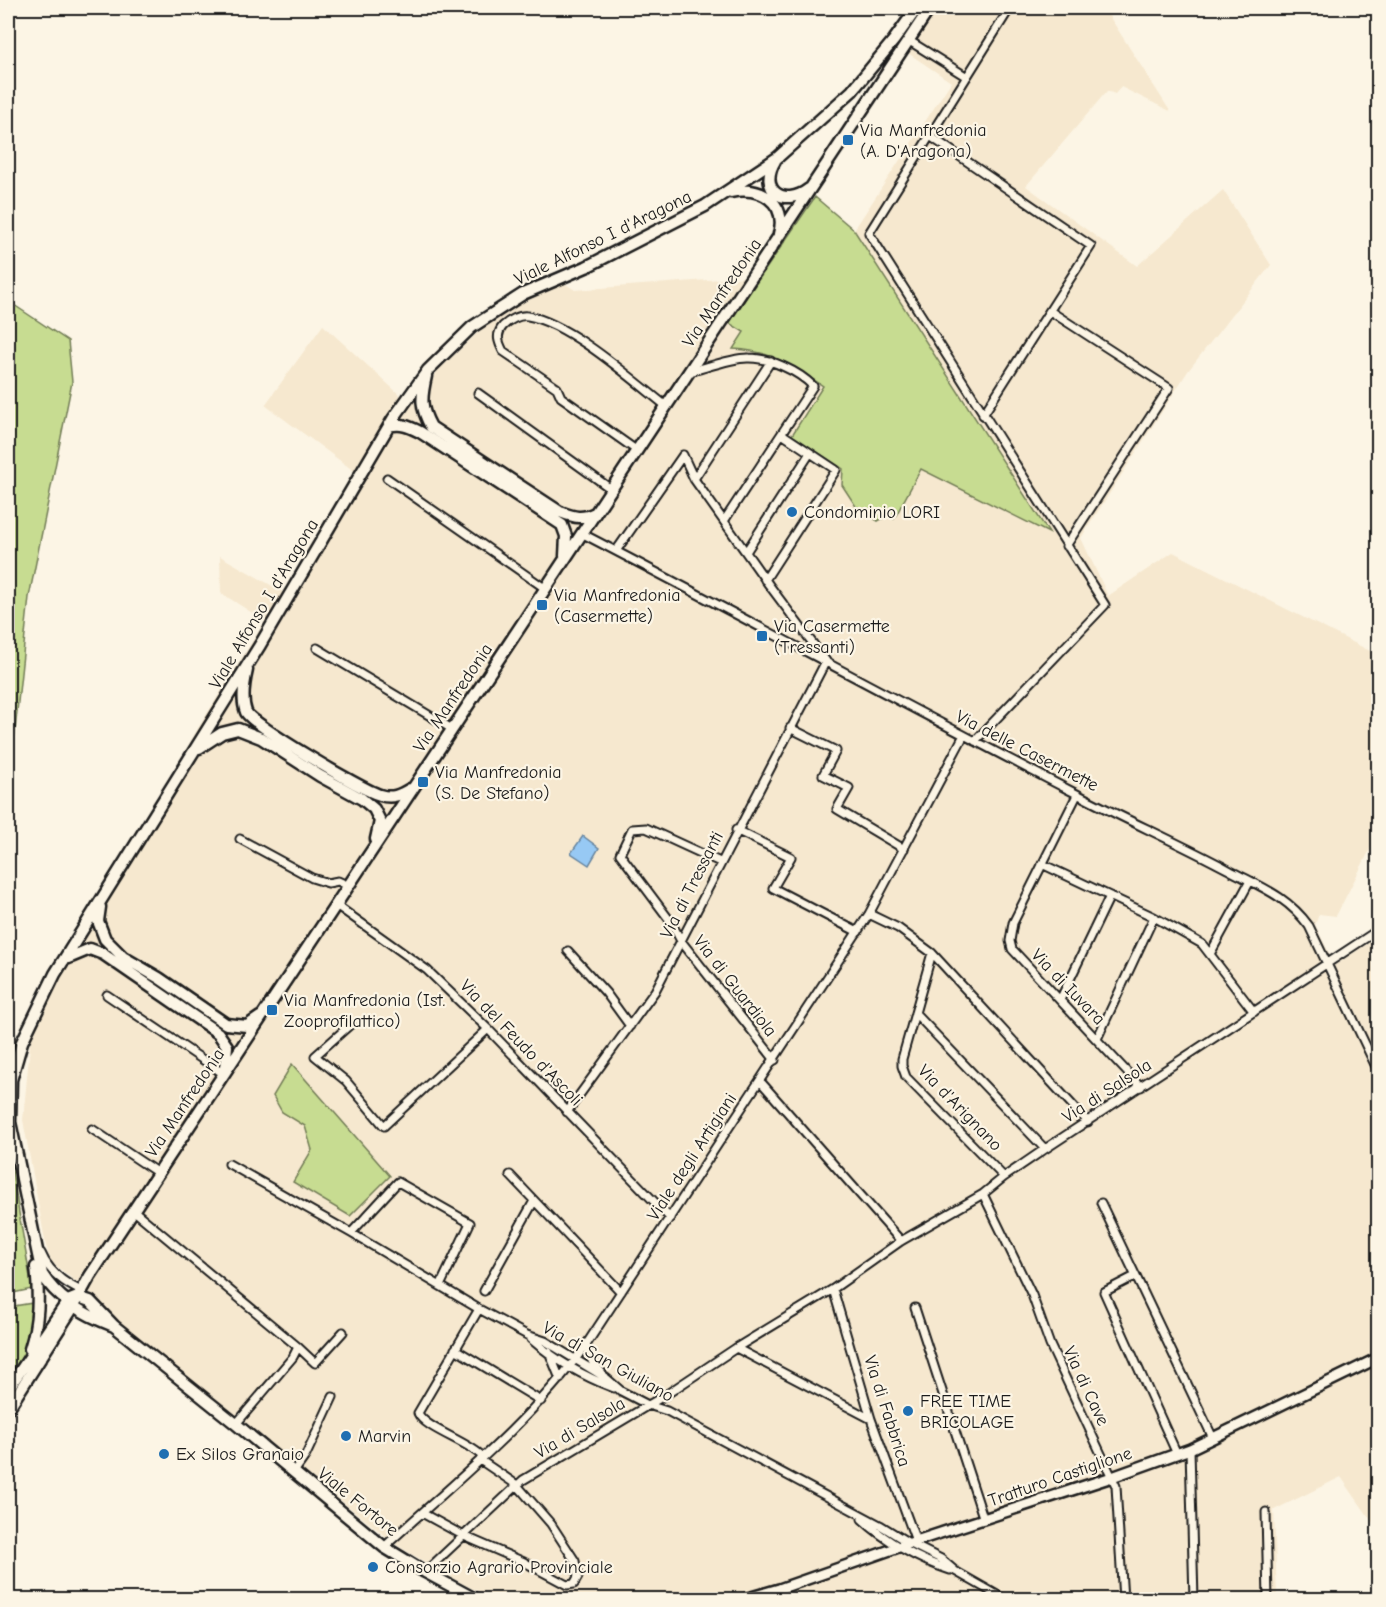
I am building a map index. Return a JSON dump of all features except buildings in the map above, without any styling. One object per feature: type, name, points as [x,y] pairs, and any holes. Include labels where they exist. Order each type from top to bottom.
[{"type":"main road","points":[[814,185],[801,195],[786,198],[778,194],[771,186],[769,177],[772,166],[777,158],[852,91],[917,8]]},
{"type":"main road","name":"Via Manfredonia","points":[[8,1409],[75,1298],[930,8]]},
{"type":"main road","name":"Viale Alfonso I d'Aragona","points":[[75,1298],[49,1286],[42,1274],[33,1234],[10,1122],[11,1080],[22,1042],[64,960],[248,664],[389,426],[428,370],[472,327],[523,294],[639,241],[726,193],[777,158]]},
{"type":"main road","points":[[726,193],[753,190],[775,203],[781,218],[777,240]]},
{"type":"main road","points":[[428,370],[422,392],[422,411],[431,427],[560,512],[577,518],[585,518],[596,512]]},
{"type":"main road","points":[[389,426],[406,425],[420,432],[562,525],[566,536],[564,560]]},
{"type":"main road","points":[[248,664],[243,690],[246,713],[262,728],[381,796],[397,797],[415,785]]},
{"type":"main road","points":[[193,753],[222,733],[238,729],[261,738],[320,776],[362,799],[374,809],[380,821],[372,850]]},
{"type":"main road","points":[[101,901],[98,921],[105,939],[123,957],[159,978],[226,1024],[247,1026],[264,1015]]},
{"type":"main road","points":[[64,960],[90,949],[103,954],[188,1011],[218,1033],[227,1046],[224,1074]]},
{"type":"main road","name":"Viale Alfonso I d'Aragona","points":[[24,1364],[37,1323],[39,1300],[33,1234]]},
{"type":"main road","points":[[90,1276],[87,1292],[90,1301]]},
{"type":"main road","name":"Via Manfredonia","points":[[8,1389],[24,1364],[75,1298]]},
{"type":"main road","name":"Viale Fortore","points":[[75,1298],[90,1301],[114,1326],[384,1547],[425,1572],[477,1599]]},
{"type":"main road","name":"Viale Fortore","points":[[75,1298],[97,1320],[114,1326]]},
{"type":"street","points":[[975,741],[1105,605],[869,233],[1010,8]]},
{"type":"street","points":[[908,40],[967,77]]},
{"type":"street","points":[[930,136],[1091,246],[983,415]]},
{"type":"street","points":[[1050,311],[1169,388],[1066,546]]},
{"type":"street","points":[[636,450],[561,397],[557,388],[503,351],[498,342],[498,334],[503,326],[521,316],[528,316],[550,324],[598,352],[666,406]]},
{"type":"street","points":[[689,372],[748,357],[771,361],[783,366],[813,386],[724,521]]},
{"type":"street","points":[[694,479],[771,361]]},
{"type":"street","points":[[478,393],[611,489]]},
{"type":"street","points":[[765,580],[836,470],[782,434]]},
{"type":"street","points":[[746,552],[810,453]]},
{"type":"street","points":[[616,551],[683,455],[694,479],[765,580],[826,661]]},
{"type":"street","points":[[387,478],[546,589]]},
{"type":"street","name":"Via delle Casermette","points":[[583,534],[1077,795],[1272,891],[1297,910],[1309,926],[1378,1071]]},
{"type":"street","points":[[317,648],[452,729]]},
{"type":"street","name":"Via di Tressanti","points":[[567,1112],[655,991],[736,830],[826,661]]},
{"type":"street","points":[[790,728],[836,751],[823,775],[849,788],[837,809],[904,849]]},
{"type":"street","name":"Viale degli Artigiani","points":[[384,1547],[482,1458],[540,1401],[586,1345],[858,932],[964,735]]},
{"type":"street","name":"Via di Iuvara","points":[[1077,795],[1013,923],[1010,941],[1012,949],[1141,1087]]},
{"type":"street","name":"Via di Guardiola","points":[[720,862],[646,828],[632,829],[620,854],[671,922],[681,941],[775,1060]]},
{"type":"street","points":[[736,830],[791,857],[773,888],[858,932]]},
{"type":"street","points":[[240,839],[312,878],[328,883],[338,881],[349,886]]},
{"type":"street","points":[[1042,864],[1154,917],[1202,944],[1254,1012]]},
{"type":"street","points":[[1210,954],[1250,881]]},
{"type":"street","points":[[1060,1000],[1110,896]]},
{"type":"street","name":"Via del Feudo d'Ascoli","points":[[336,905],[427,970],[488,1029],[670,1218]]},
{"type":"street","points":[[869,914],[906,933],[932,953],[1088,1122]]},
{"type":"street","points":[[1097,1040],[1154,917]]},
{"type":"street","name":"Via di Salsola","points":[[425,1572],[517,1485],[668,1394],[736,1348],[833,1289],[901,1241],[983,1194],[1045,1149],[1378,930]]},
{"type":"street","points":[[568,951],[606,993],[630,1026]]},
{"type":"street","name":"Via d'Arignano","points":[[932,953],[902,1066],[906,1077],[1004,1177]]},
{"type":"street","points":[[107,994],[224,1074]]},
{"type":"street","points":[[915,1013],[1045,1149]]},
{"type":"street","points":[[351,1024],[315,1056],[346,1081],[384,1126],[488,1029]]},
{"type":"street","points":[[760,1081],[901,1241]]},
{"type":"street","points":[[92,1130],[158,1173]]},
{"type":"street","name":"Via di San Giuliano","points":[[229,1164],[479,1309],[526,1335],[545,1341],[573,1363],[606,1378],[621,1391],[648,1405],[667,1411],[857,1515],[880,1525],[941,1559],[955,1571],[1005,1599]]},
{"type":"street","points":[[510,1175],[621,1292]]},
{"type":"street","points":[[351,1233],[398,1182],[471,1223],[440,1286]]},
{"type":"street","name":"Via di Cave","points":[[983,1194],[1032,1295],[1050,1345],[1116,1486],[1123,1599]]},
{"type":"street","points":[[484,1291],[534,1201]]},
{"type":"street","points":[[1101,1203],[1213,1438]]},
{"type":"street","points":[[133,1210],[315,1363],[343,1332]]},
{"type":"street","name":"Viale Alfonso I d'Aragona","points":[[33,1234],[44,1260],[51,1270],[70,1286],[75,1298]]},
{"type":"street","points":[[1136,1276],[1104,1292],[1177,1454]]},
{"type":"street","name":"Via di Fabbrica","points":[[833,1289],[909,1543]]},
{"type":"street","points":[[915,1308],[984,1520]]},
{"type":"street","points":[[422,1513],[464,1536],[524,1562],[567,1585],[574,1584],[578,1577],[575,1561],[551,1524],[517,1485],[482,1458],[472,1447],[424,1421],[418,1413],[479,1309]]},
{"type":"street","points":[[526,1335],[549,1352],[573,1363],[601,1383],[621,1391]]},
{"type":"street","points":[[586,1345],[592,1361],[606,1378]]},
{"type":"street","points":[[236,1424],[293,1357],[298,1347]]},
{"type":"street","points":[[736,1348],[871,1419]]},
{"type":"street","points":[[455,1349],[540,1401]]},
{"type":"street","points":[[549,1352],[560,1379]]},
{"type":"street","name":"Tratturo Castiglione","points":[[741,1599],[779,1589],[909,1543],[984,1520],[1177,1454],[1378,1358]]},
{"type":"street","points":[[294,1472],[306,1455],[333,1398]]},
{"type":"street","points":[[1190,1449],[1194,1599]]},
{"type":"street","points":[[1266,1512],[1268,1599]]},
{"type":"street","points":[[857,1515],[879,1534],[909,1543],[936,1565],[955,1571]]},
{"type":"street","points":[[879,1534],[885,1552]]},
{"type":"street","points":[[929,1537],[930,1553]]},
{"type":"shaded area","points":[[938,8],[1104,8],[1170,111],[1121,87],[1115,94],[1107,91],[1026,186],[1137,266],[1223,190],[1271,265],[1188,371],[1081,538],[1108,596],[1173,552],[1378,655],[1378,834],[1336,916],[1319,914],[1315,925],[1335,965],[1378,937],[1378,1530],[1341,1477],[1274,1510],[1277,1599],[494,1599],[459,1582],[398,1546],[132,1334],[51,1262],[46,1246],[23,1120],[31,1035],[49,976],[128,853],[200,725],[265,621],[221,593],[220,556],[283,592],[354,471],[265,405],[323,325],[401,396],[428,386],[438,370],[485,326],[516,306],[564,283],[575,290],[761,276],[729,322],[744,332],[748,349],[778,357],[824,386],[793,435],[843,469],[921,469],[1048,532],[854,230],[951,82],[908,53]]},
{"type":"green space","points":[[815,197],[854,230],[1049,533],[921,469],[894,519],[888,515],[878,521],[857,508],[842,485],[843,469],[792,435],[823,386],[781,360],[747,350],[733,349],[744,332],[729,323]]},
{"type":"green space","points":[[8,301],[68,341],[72,382],[29,597],[8,797]]},
{"type":"green space","points":[[292,1064],[390,1176],[350,1216],[293,1182],[312,1150],[305,1126],[282,1112],[273,1096]]},
{"type":"green space","points":[[8,1148],[32,1289],[8,1294]]},
{"type":"green space","points":[[33,1303],[33,1333],[8,1381],[8,1307]]},
{"type":"water","points":[[583,836],[599,848],[589,865],[571,853]]},
{"type":"place","name":"Via Manfredonia (A. D'Aragona)","points":[[848,140]]},
{"type":"place","name":"Condominio LORI","points":[[792,512]]},
{"type":"place","name":"Via Manfredonia (Casermette)","points":[[542,605]]},
{"type":"place","name":"Via Casermette (Tressanti)","points":[[762,636]]},
{"type":"place","name":"Via Manfredonia (S. De Stefano)","points":[[423,782]]},
{"type":"place","name":"Via Manfredonia (Ist. Zooprofilattico)","points":[[272,1010]]},
{"type":"place","name":"FREE TIME BRICOLAGE","points":[[908,1411]]},
{"type":"place","name":"Marvin","points":[[346,1436]]},
{"type":"place","name":"Ex Silos Granaio","points":[[164,1454]]},
{"type":"place","name":"Consorzio Agrario Provinciale","points":[[373,1567]]}]
